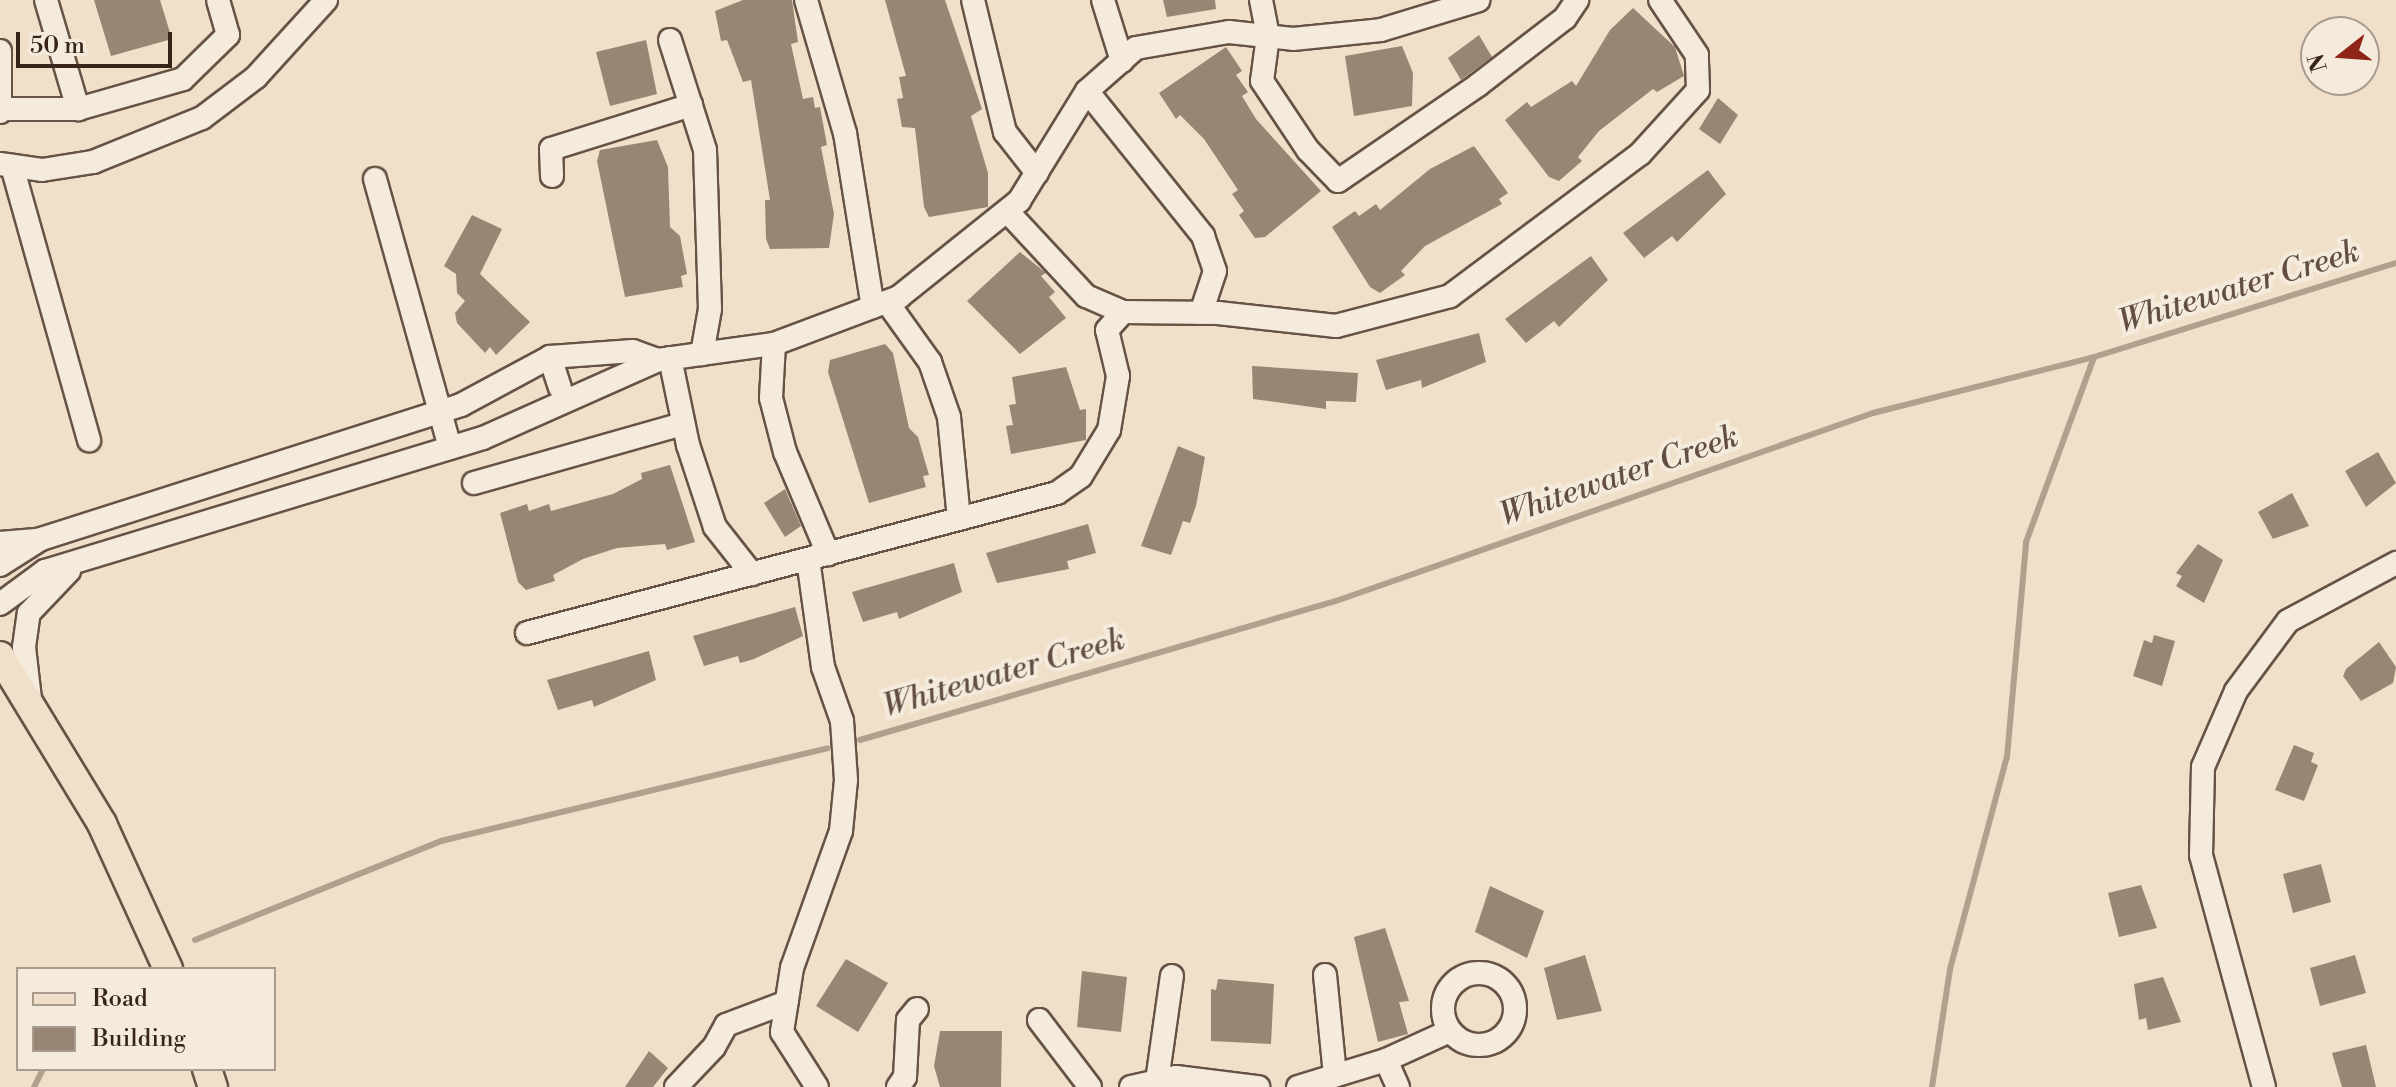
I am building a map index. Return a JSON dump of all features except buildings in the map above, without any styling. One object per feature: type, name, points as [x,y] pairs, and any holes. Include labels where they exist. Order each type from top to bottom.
[{"type":"main road","points":[[0,656],[30,700],[102,824],[167,967]]},
{"type":"street","points":[[46,0],[78,109]]},
{"type":"street","points":[[0,51],[1,110],[78,109],[183,79],[201,67],[228,35],[218,0]]},
{"type":"street","points":[[89,440],[6,165],[42,170],[93,162],[202,118],[256,77],[326,0]]},
{"type":"street","points":[[806,0],[845,133],[880,304],[930,362],[949,417],[959,519]]},
{"type":"street","points":[[973,0],[1005,132],[1037,173]]},
{"type":"street","points":[[1103,0],[1122,61]]},
{"type":"street","points":[[1261,0],[1268,36],[1262,81],[1308,150],[1338,181],[1478,85],[1565,18],[1577,0]]},
{"type":"street","points":[[0,604],[45,571],[491,434],[664,359],[774,344],[880,304],[1007,211],[1037,173],[1087,91],[1136,48],[1229,32],[1268,36],[1381,30],[1439,6],[1479,0]]},
{"type":"street","points":[[1007,211],[1086,296],[1123,312],[1201,313],[1336,326],[1450,296],[1640,154],[1698,90],[1697,55],[1660,0]]},
{"type":"street","points":[[670,40],[705,150],[710,309],[702,354]]},
{"type":"street","points":[[1087,91],[1203,236],[1215,271],[1201,313]]},
{"type":"street","points":[[552,176],[551,149],[691,105]]},
{"type":"street","points":[[375,179],[450,448]]},
{"type":"street","points":[[527,633],[1057,493],[1081,476],[1109,430],[1118,376],[1107,330],[1123,312]]},
{"type":"street","points":[[774,344],[771,398],[818,556],[823,667],[842,721],[846,780],[841,831],[792,968],[782,1032],[817,1087]]},
{"type":"street","points":[[0,543],[41,539],[441,411],[550,357],[633,351],[664,359]]},
{"type":"street","points":[[550,357],[560,387]]},
{"type":"street","points":[[664,359],[715,527],[752,574]]},
{"type":"street","points":[[491,434],[560,387],[595,388]]},
{"type":"street","points":[[474,483],[683,424]]},
{"type":"street","points":[[232,478],[243,512]]},
{"type":"street","points":[[0,565],[41,539]]},
{"type":"street","points":[[30,700],[24,647],[29,613],[48,587],[86,559]]},
{"type":"street","points":[[2264,1087],[2201,855],[2203,767],[2236,691],[2288,621],[2396,563]]},
{"type":"street","points":[[1325,975],[1335,1076]]},
{"type":"street","points":[[1157,1081],[1172,976]]},
{"type":"street","points":[[676,1087],[726,1025],[787,1002]]},
{"type":"street","points":[[898,1087],[905,1077],[908,1020],[917,1009]]},
{"type":"street","points":[[1039,1020],[1090,1087]]},
{"type":"street","points":[[1298,1087],[1386,1060],[1450,1031]]},
{"type":"street","points":[[1386,1060],[1398,1087]]},
{"type":"street","points":[[1131,1087],[1176,1077],[1258,1087]]},
{"type":"waterway","name":"Whitewater Creek","points":[[860,740],[1336,601],[1873,413],[2094,357],[2396,263]]},
{"type":"waterway","points":[[1932,1087],[1950,969],[2007,757],[2026,542],[2094,357]]},
{"type":"waterway","name":"Whitewater Creek","points":[[195,940],[441,841],[827,748]]},
{"type":"waterway","name":"Whitewater Creek","points":[[34,1087],[42,1071]]}]
